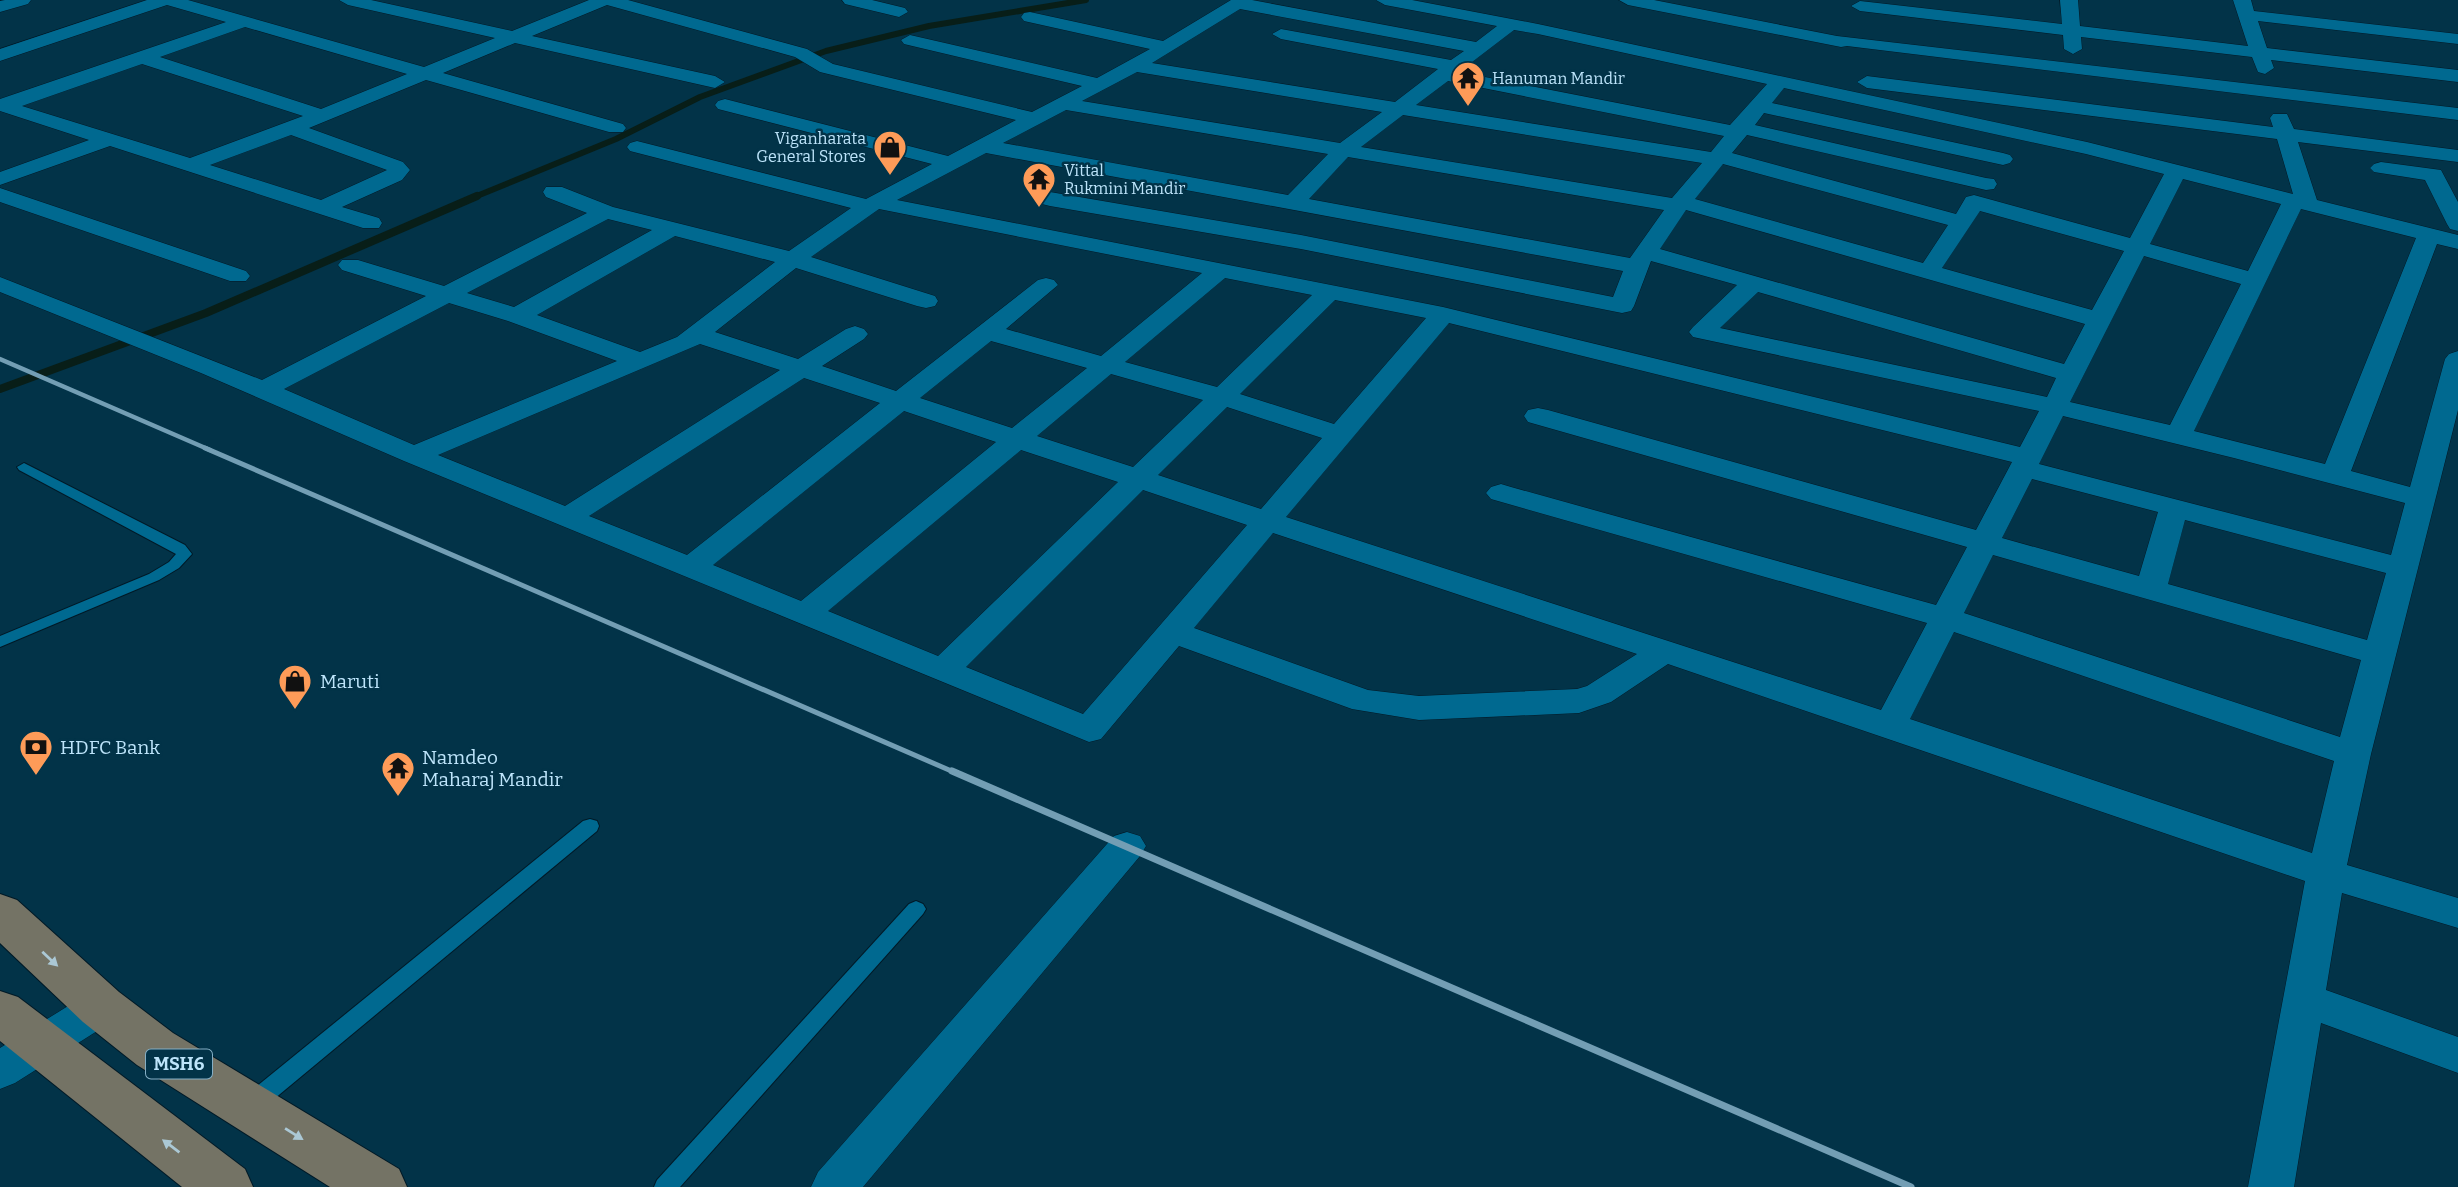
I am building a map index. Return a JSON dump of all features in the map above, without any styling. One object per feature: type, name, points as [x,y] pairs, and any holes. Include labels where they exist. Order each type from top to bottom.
[{"type":"main road","name":"MSH6","points":[[0,913],[101,1007],[155,1049],[379,1187]]},
{"type":"main road","points":[[0,1012],[20,1058],[225,1187]]},
{"type":"street","points":[[0,7],[22,0]]},
{"type":"street","points":[[0,55],[166,0],[616,128]]},
{"type":"street","points":[[348,0],[715,82]]},
{"type":"street","points":[[194,164],[291,128],[606,0],[1036,119]]},
{"type":"street","points":[[851,0],[899,12]]},
{"type":"street","points":[[1385,0],[1411,2],[2087,148],[2458,242]]},
{"type":"street","points":[[1628,0],[1840,45],[2079,89],[2286,134],[2458,156]]},
{"type":"street","points":[[2070,0],[2071,30],[2087,148]]},
{"type":"street","points":[[1840,45],[1858,2],[1957,9],[2071,30],[2458,76]]},
{"type":"street","points":[[2179,434],[2255,280],[2300,202],[2286,134],[2245,8],[2451,38],[2458,68]]},
{"type":"street","points":[[414,455],[687,342],[793,259],[872,204],[1065,104],[1211,20],[1240,10],[1479,48]]},
{"type":"street","points":[[1030,17],[1167,47]]},
{"type":"street","points":[[2,105],[246,21]]},
{"type":"street","points":[[1294,202],[1343,150],[1446,70],[1511,24]]},
{"type":"street","points":[[1265,30],[1738,130],[1980,193],[2136,249],[2255,280]]},
{"type":"street","points":[[0,36],[33,44]]},
{"type":"street","points":[[910,40],[1098,84]]},
{"type":"street","points":[[140,57],[320,115]]},
{"type":"street","points":[[1134,66],[1718,157],[1961,222]]},
{"type":"street","points":[[1816,90],[1824,77],[2079,89],[2272,91],[2458,114]]},
{"type":"street","points":[[1050,199],[1301,242],[1622,306],[1641,259],[1680,204],[1779,82]]},
{"type":"street","points":[[725,104],[952,163]]},
{"type":"street","points":[[1065,104],[1680,204],[2100,320]]},
{"type":"street","points":[[2,105],[194,164],[371,223]]},
{"type":"street","points":[[1759,106],[2003,159]]},
{"type":"street","points":[[291,128],[396,166],[399,170],[394,175],[323,207]]},
{"type":"street","points":[[1928,272],[2019,133]]},
{"type":"street","points":[[0,179],[111,139]]},
{"type":"street","points":[[984,146],[1294,202],[1641,259],[1753,283],[2071,374]]},
{"type":"street","points":[[638,147],[872,204],[1276,279],[1443,314],[2025,463],[2175,507],[2404,568]]},
{"type":"street","points":[[2292,156],[2318,160]]},
{"type":"street","points":[[1019,230],[1084,164]]},
{"type":"street","points":[[2356,165],[2432,176],[2453,205],[2458,224]]},
{"type":"street","points":[[1890,725],[2177,170]]},
{"type":"street","points":[[554,192],[605,212],[793,259],[926,301]]},
{"type":"street","points":[[0,195],[238,275]]},
{"type":"street","points":[[1276,279],[1325,207]]},
{"type":"street","points":[[263,390],[605,212]]},
{"type":"street","points":[[517,316],[671,229]]},
{"type":"street","points":[[2335,474],[2430,234]]},
{"type":"street","points":[[350,265],[517,316],[641,361]]},
{"type":"street","points":[[805,614],[1222,269]]},
{"type":"street","points":[[1753,283],[1702,332],[2055,405],[2179,434],[2422,499]]},
{"type":"street","points":[[0,284],[1089,730],[1443,314]]},
{"type":"street","points":[[691,567],[1046,285]]},
{"type":"street","points":[[943,670],[1331,290]]},
{"type":"street","points":[[1900,371],[1922,331]]},
{"type":"street","points":[[987,332],[1223,397],[1340,435]]},
{"type":"street","points":[[696,334],[1890,725],[2326,873],[2458,914]]},
{"type":"street","points":[[567,517],[855,334]]},
{"type":"street","points":[[2271,1187],[2326,873],[2353,754],[2458,359]]},
{"type":"street","points":[[1538,416],[2381,655]]},
{"type":"street","points":[[1501,493],[1945,618],[2353,754]]},
{"type":"street","points":[[2151,590],[2175,507]]},
{"type":"street","points":[[1172,632],[1364,701],[1419,708],[1580,701],[1599,694],[1664,651]]},
{"type":"street","points":[[834,1187],[1127,846]]},
{"type":"street","points":[[2304,999],[2458,1055]]},
{"type":"street","points":[[20,1058],[101,1007]]},
{"type":"lane","points":[[0,642],[153,578],[174,565],[184,554],[180,548],[24,467]]},
{"type":"lane","points":[[249,1107],[590,826]]},
{"type":"lane","points":[[665,1187],[916,909]]},
{"type":"waterway","points":[[472,198],[616,139],[700,97],[826,51],[929,26],[1086,0]]},
{"type":"waterway","points":[[0,389],[206,313],[477,196]]},
{"type":"railway","points":[[0,359],[210,450]]},
{"type":"railway","points":[[205,448],[956,773]]},
{"type":"railway","points":[[952,771],[1911,1187]]},
{"type":"place","name":"Hanuman Mandir","points":[[1468,108]]},
{"type":"place","name":"Viganharata General Stores","points":[[890,177]]},
{"type":"place","name":"Vittal Rukmini Mandir","points":[[1039,209]]},
{"type":"place","name":"Maruti","points":[[295,711]]},
{"type":"place","name":"HDFC Bank","points":[[36,777]]},
{"type":"place","name":"Namdeo Maharaj Mandir","points":[[398,798]]}]
